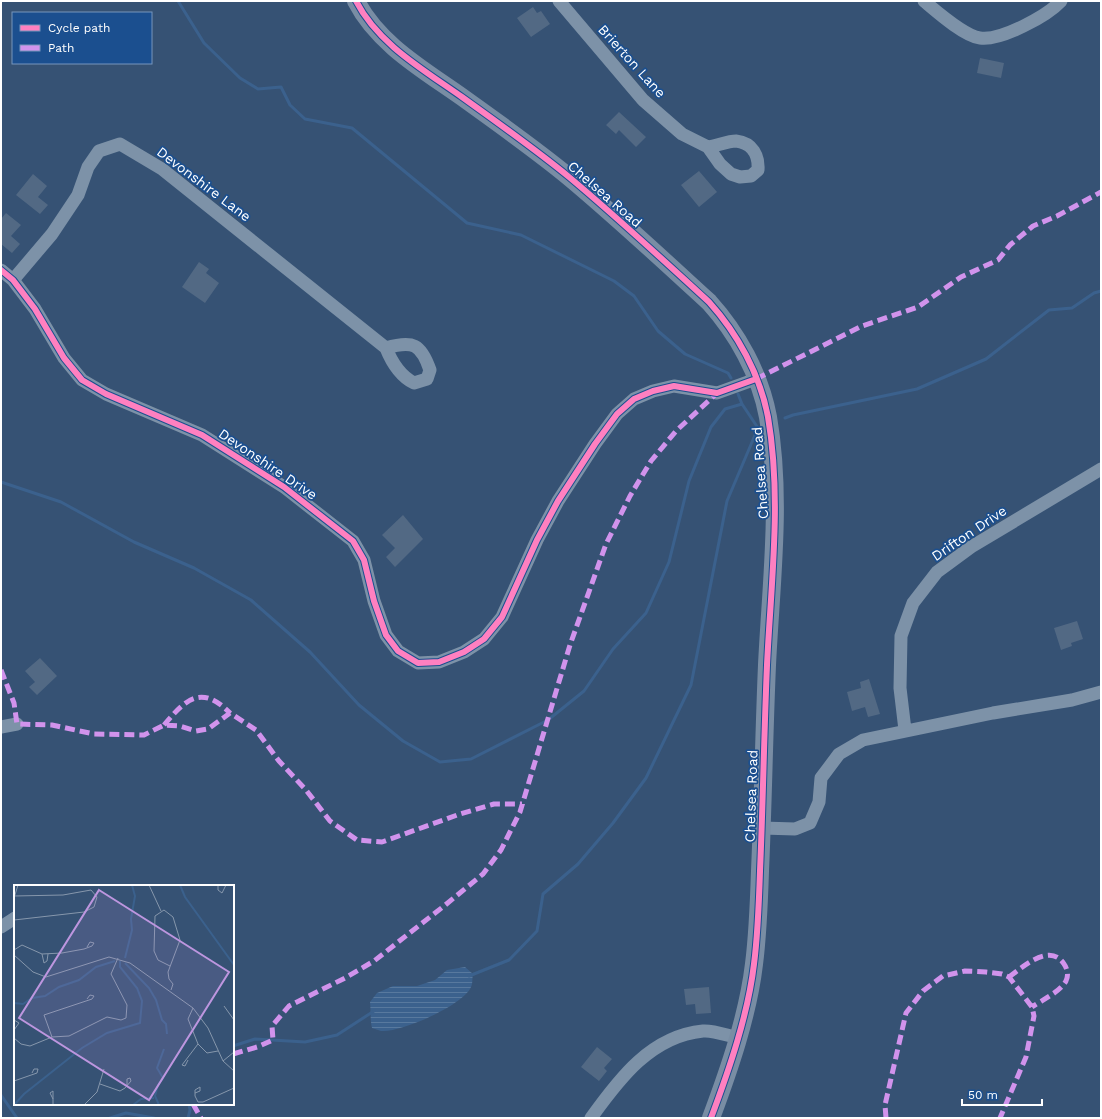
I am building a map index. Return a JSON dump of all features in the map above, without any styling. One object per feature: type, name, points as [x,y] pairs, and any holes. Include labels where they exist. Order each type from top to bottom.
[{"type":"street","name":"Chelsea Road","points":[[356,1],[360,9],[381,36],[406,57],[509,130],[569,177],[709,302],[731,329],[743,349],[756,379],[768,416],[773,468],[776,530],[767,665],[762,828],[754,966],[739,1038],[711,1118]]},
{"type":"street","name":"Brierton Lane","points":[[559,1],[643,100],[682,134],[708,147]]},
{"type":"street","points":[[924,1],[954,26],[979,38],[1006,35],[1052,11],[1061,1]]},
{"type":"street","name":"Devonshire Lane","points":[[13,280],[52,234],[78,195],[88,167],[99,151],[120,144],[162,169],[386,348]]},
{"type":"street","name":"Devonshire Drive","points":[[1,270],[13,280],[35,308],[64,358],[82,380],[106,394],[202,435],[284,487],[353,541],[364,560],[374,601],[386,635],[398,651],[418,663],[439,662],[464,652],[484,639],[502,617],[537,540],[558,501],[595,444],[617,414],[634,399],[653,391],[674,386],[717,393],[756,379]]},
{"type":"street","name":"Drifton Drive","points":[[905,730],[900,688],[901,636],[913,603],[937,572],[972,547],[1101,469]]},
{"type":"street","points":[[762,828],[795,829],[810,823],[819,802],[821,778],[839,754],[863,740],[905,730],[1072,700],[1101,692]]},
{"type":"street","points":[[1,727],[17,724]]},
{"type":"street","points":[[1,927],[14,919]]},
{"type":"street","points":[[1,927],[14,930]]},
{"type":"street","points":[[591,1118],[627,1071],[654,1047],[680,1036],[704,1031],[739,1038]]},
{"type":"water","points":[[465,967],[473,974],[472,984],[466,994],[457,1002],[416,1023],[402,1028],[381,1031],[372,1028],[370,1002],[377,993],[393,986],[417,986],[435,980],[447,970]]},
{"type":"building","points":[[533,7],[537,13],[541,11],[550,24],[531,37],[517,18]]},
{"type":"building","points":[[980,58],[1004,63],[1001,78],[977,73]]},
{"type":"building","points":[[619,112],[646,137],[636,147],[619,130],[616,134],[606,125]]},
{"type":"building","points":[[699,171],[717,192],[699,207],[681,185]]},
{"type":"building","points":[[33,174],[47,186],[38,197],[48,205],[40,214],[16,195]]},
{"type":"building","points":[[6,213],[21,225],[11,236],[20,244],[12,253],[1,244],[1,219]]},
{"type":"building","points":[[199,262],[209,269],[206,273],[219,283],[205,303],[182,287]]},
{"type":"building","points":[[403,515],[423,539],[395,567],[386,557],[395,548],[382,535]]},
{"type":"building","points":[[1077,621],[1083,639],[1071,643],[1072,646],[1061,650],[1054,628]]},
{"type":"building","points":[[40,658],[57,676],[37,695],[29,687],[35,682],[25,671]]},
{"type":"building","points":[[869,679],[880,714],[868,717],[865,707],[852,711],[847,692],[861,688],[860,682]]},
{"type":"building","points":[[709,987],[711,1013],[696,1014],[695,1004],[686,1005],[684,989]]},
{"type":"building","points":[[597,1047],[612,1059],[604,1068],[607,1071],[599,1081],[581,1067]]},
{"type":"waterway","points":[[178,1],[204,43],[240,78],[258,89],[281,87],[290,105],[305,119],[352,128],[467,223],[521,235],[614,281],[634,296],[658,331],[685,354],[728,373],[731,378]]},
{"type":"waterway","points":[[785,418],[793,415],[917,389],[986,359],[1049,310],[1072,308],[1094,293],[1101,291]]},
{"type":"waterway","points":[[738,394],[742,404]]},
{"type":"waterway","points":[[1,482],[61,502],[134,542],[194,568],[251,600],[310,652],[359,705],[403,741],[440,762],[471,759],[548,720],[584,691],[613,649],[646,613],[669,562],[689,481],[711,427],[725,409],[742,404],[758,428],[727,501],[691,685],[646,778],[613,823],[578,864],[543,894],[537,931],[509,960],[469,976]]},
{"type":"waterway","points":[[234,1046],[255,1039],[305,1042],[337,1035],[374,1011]]},
{"type":"waterway","points":[[1,1095],[17,1118]]},
{"type":"waterway","points":[[188,1118],[190,1110],[189,1105]]},
{"type":"waterway","points":[[110,1118],[126,1113],[154,1118]]},
{"type":"marked path","points":[[756,379],[862,326],[918,307],[961,277],[998,260],[1010,245],[1033,226],[1057,216],[1101,192]]},
{"type":"marked path","points":[[234,1054],[257,1047],[273,1040],[272,1026],[289,1006],[345,978],[374,961],[483,874],[501,850],[520,812],[570,645],[606,544],[630,496],[651,461],[676,431],[717,393]]},
{"type":"marked path","points":[[1,670],[14,703],[17,724],[52,725],[94,734],[144,735],[164,725],[180,726],[196,731],[208,729],[230,713],[256,730],[279,761],[306,790],[330,821],[357,840],[382,842],[460,814],[494,804],[522,804]]},
{"type":"marked path","points":[[164,725],[180,708],[194,698],[202,697],[211,699],[220,704],[230,713]]},
{"type":"marked path","points":[[1009,977],[1036,958],[1044,956],[1051,955],[1058,958],[1064,964],[1067,970],[1066,981],[1060,989],[1032,1007]]},
{"type":"marked path","points":[[886,1118],[885,1105],[906,1013],[923,991],[943,976],[965,971],[1002,974],[1009,977],[1032,1007],[1034,1016],[1026,1057],[1000,1118]]},
{"type":"marked path","points":[[194,1105],[201,1118]]},
{"type":"cycle path","points":[[356,1],[376,30],[403,55],[530,146],[587,192],[709,302],[738,341],[759,385],[768,417],[772,448],[775,510],[767,665],[759,906],[751,983],[743,1022],[731,1062],[711,1118]]},
{"type":"cycle path","points":[[1,270],[13,280],[35,309],[64,358],[82,380],[106,394],[202,435],[284,487],[353,541],[364,560],[374,601],[386,635],[398,651],[418,663],[439,662],[464,652],[484,639],[502,617],[537,540],[558,501],[595,444],[617,414],[634,399],[653,391],[674,386],[717,393],[756,379]]}]
